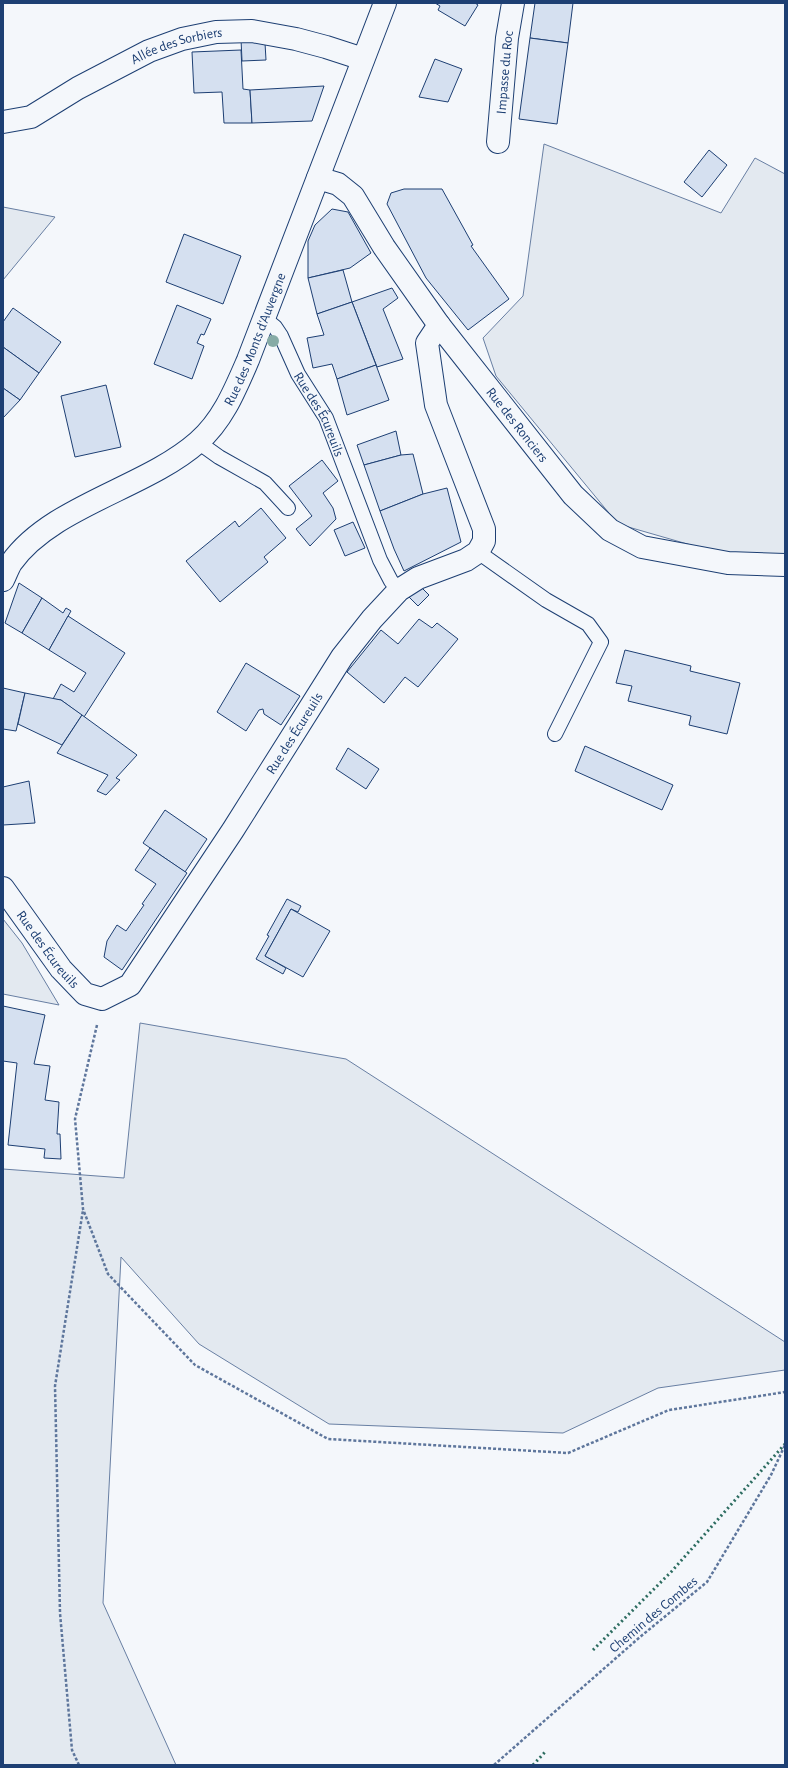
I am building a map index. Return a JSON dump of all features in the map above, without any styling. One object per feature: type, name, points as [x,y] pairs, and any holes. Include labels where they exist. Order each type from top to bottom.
[{"type":"street","name":"Rue des Monts d'Auvergne","points":[[3,580],[11,563],[32,540],[61,519],[169,463],[198,442],[214,426],[232,399],[265,319],[385,3]]},
{"type":"street","name":"Impasse du Roc","points":[[498,142],[506,38],[513,3]]},
{"type":"street","name":"Allée des Sorbiers","points":[[3,122],[32,117],[78,88],[148,51],[182,39],[216,32],[252,31],[296,39],[363,59]]},
{"type":"street","name":"Rue des Ronciers","points":[[318,178],[338,184],[353,196],[384,247],[439,325],[573,495],[610,530],[642,546],[728,563],[785,565]]},
{"type":"street","points":[[399,590],[418,578],[466,560],[478,552],[484,541],[484,529],[436,405],[426,344],[439,325]]},
{"type":"street","name":"Rue des Écureuils","points":[[3,888],[61,969],[85,994],[102,999],[130,986],[233,830],[342,657],[372,619],[399,590]]},
{"type":"lane","name":"Rue des Écureuils","points":[[265,319],[275,327],[281,336],[298,374],[326,418],[380,560],[391,581],[399,590]]},
{"type":"lane","points":[[198,442],[219,457],[265,483],[288,508]]},
{"type":"lane","points":[[478,552],[546,600],[588,624],[602,642],[555,734]]},
{"type":"path","points":[[79,1765],[72,1750],[60,1613],[55,1386],[83,1209],[75,1119],[102,999]]},
{"type":"path","points":[[83,1209],[108,1274],[195,1365],[328,1439],[568,1453],[669,1410],[785,1392]]},
{"type":"path","name":"Chemin des Combes","points":[[494,1765],[640,1637],[707,1582],[771,1475],[785,1445]]},
{"type":"shaded area","points":[[544,144],[721,213],[755,158],[785,174],[785,557],[722,554],[618,524],[496,376],[483,338],[523,296]]},
{"type":"shaded area","points":[[3,207],[55,217],[3,280]]},
{"type":"shaded area","points":[[3,919],[22,943],[59,1005],[3,994]]},
{"type":"shaded area","points":[[140,1023],[346,1059],[785,1342],[785,1370],[658,1388],[563,1433],[329,1424],[199,1344],[121,1257],[103,1603],[176,1765],[3,1765],[3,1169],[124,1178]]},
{"type":"building","points":[[435,3],[475,3],[478,5],[465,26],[438,10],[440,6]]},
{"type":"building","points":[[535,3],[573,3],[568,43],[530,38]]},
{"type":"building","points":[[530,38],[568,43],[557,124],[519,119]]},
{"type":"building","points":[[241,39],[265,43],[266,60],[242,61]]},
{"type":"building","points":[[241,50],[243,89],[250,90],[252,123],[224,123],[222,92],[194,93],[192,52]]},
{"type":"building","points":[[435,59],[462,69],[448,102],[419,97]]},
{"type":"building","points":[[324,86],[312,121],[252,123],[250,90]]},
{"type":"building","points":[[709,150],[727,165],[702,197],[684,182]]},
{"type":"building","points":[[404,189],[442,189],[473,245],[471,246],[509,299],[468,330],[426,278],[387,204],[391,193]]},
{"type":"building","points":[[332,209],[348,212],[371,253],[350,268],[308,278],[308,241],[315,225]]},
{"type":"building","points":[[184,234],[241,256],[223,304],[166,282]]},
{"type":"building","points":[[343,270],[352,302],[317,314],[308,278]]},
{"type":"building","points":[[392,288],[398,298],[383,309],[403,359],[377,367],[352,302]]},
{"type":"building","points":[[352,302],[376,365],[337,379],[332,364],[313,368],[307,338],[324,335],[317,314]]},
{"type":"building","points":[[177,305],[211,319],[204,335],[201,334],[197,343],[204,346],[192,379],[154,364]]},
{"type":"building","points":[[13,308],[61,342],[39,373],[3,347],[3,322]]},
{"type":"building","points":[[3,347],[39,373],[20,400],[3,388]]},
{"type":"building","points":[[376,365],[389,400],[347,415],[337,379]]},
{"type":"building","points":[[106,385],[121,447],[75,457],[61,396]]},
{"type":"building","points":[[3,388],[20,400],[3,418]]},
{"type":"building","points":[[396,431],[401,455],[364,465],[357,445]]},
{"type":"building","points":[[413,454],[423,494],[380,511],[364,465],[401,455]]},
{"type":"building","points":[[322,460],[338,481],[323,493],[333,508],[336,519],[310,546],[296,529],[312,516],[289,486]]},
{"type":"building","points":[[447,488],[461,542],[404,571],[380,511],[423,494]]},
{"type":"building","points":[[261,508],[286,538],[264,557],[268,562],[220,602],[186,561],[235,521],[239,527]]},
{"type":"building","points":[[353,522],[365,548],[345,556],[334,530]]},
{"type":"building","points":[[19,583],[42,598],[22,633],[5,623]]},
{"type":"building","points":[[418,584],[429,595],[418,606],[407,595]]},
{"type":"building","points":[[42,598],[63,613],[66,608],[71,611],[49,650],[22,633]]},
{"type":"building","points":[[68,616],[125,653],[84,717],[61,700],[53,699],[61,684],[74,692],[86,673],[49,650]]},
{"type":"building","points":[[419,619],[432,628],[437,623],[458,639],[418,687],[405,677],[384,703],[347,672],[381,630],[398,644]]},
{"type":"building","points":[[625,650],[691,666],[690,671],[740,683],[727,734],[689,725],[691,716],[628,701],[632,686],[616,683]]},
{"type":"building","points":[[246,663],[300,696],[281,725],[264,714],[263,709],[259,710],[246,731],[217,712]]},
{"type":"building","points":[[3,688],[25,693],[16,731],[3,729]]},
{"type":"building","points":[[25,693],[61,700],[82,715],[62,745],[18,724]]},
{"type":"building","points":[[82,715],[137,755],[116,778],[120,780],[106,795],[97,791],[108,775],[57,753]]},
{"type":"building","points":[[585,746],[673,785],[662,810],[575,771]]},
{"type":"building","points":[[348,748],[379,769],[366,789],[336,769]]},
{"type":"building","points":[[29,781],[35,823],[3,825],[3,787]]},
{"type":"building","points":[[165,810],[207,839],[185,872],[143,843]]},
{"type":"building","points":[[150,848],[187,873],[122,970],[104,957],[107,941],[117,925],[126,931],[156,884],[135,870]]},
{"type":"building","points":[[287,899],[301,906],[298,912],[291,909],[265,956],[286,968],[283,974],[256,959],[269,936],[267,935]]},
{"type":"building","points":[[291,909],[330,931],[303,977],[265,956]]},
{"type":"building","points":[[3,1006],[45,1015],[34,1064],[50,1066],[45,1100],[59,1102],[57,1134],[60,1134],[61,1159],[44,1158],[45,1149],[8,1145],[17,1063],[3,1061]]},
{"type":"hedge","points":[[593,1650],[672,1571],[785,1444]]},
{"type":"hedge","points":[[533,1765],[546,1751]]}]
